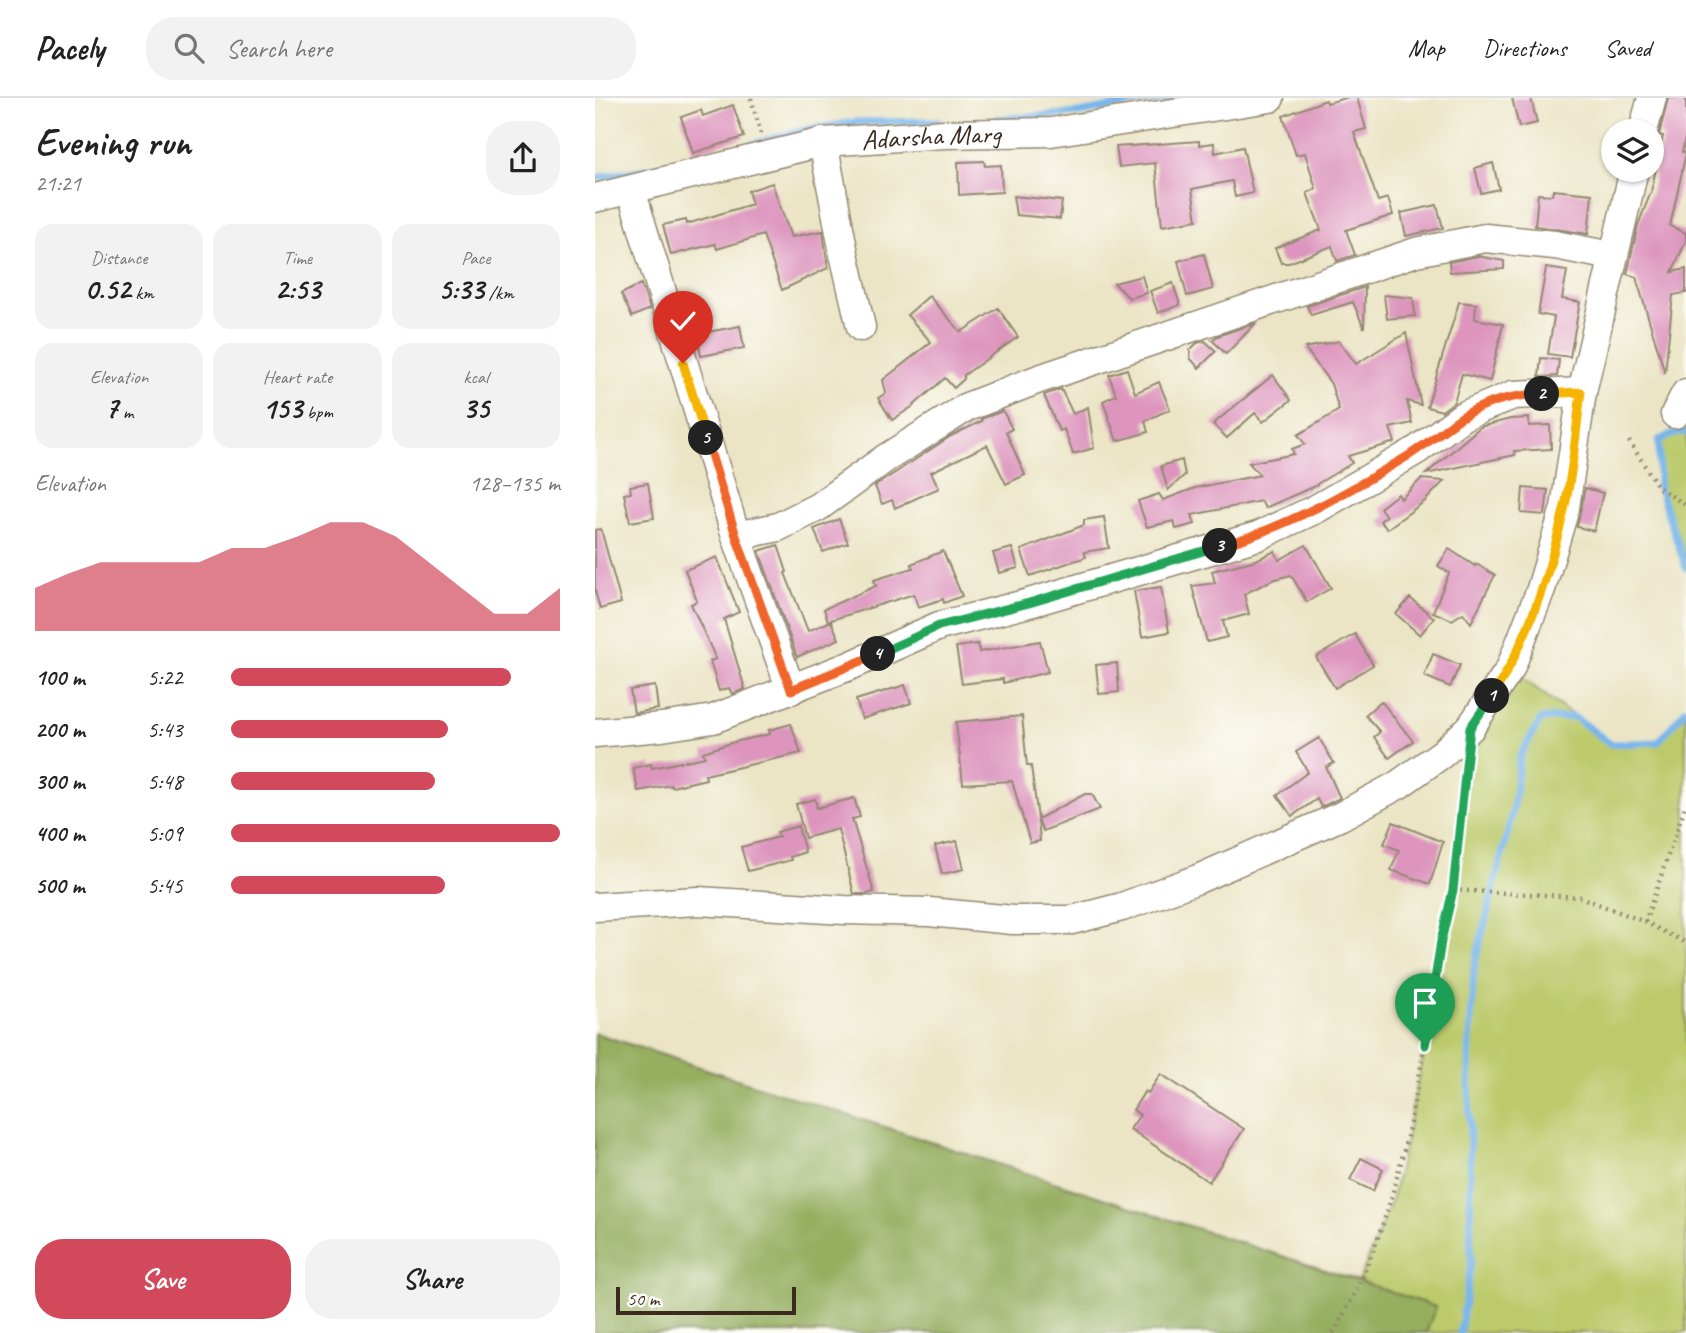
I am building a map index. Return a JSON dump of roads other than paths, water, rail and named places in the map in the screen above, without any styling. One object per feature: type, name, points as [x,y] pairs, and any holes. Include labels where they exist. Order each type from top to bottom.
[{"type":"street","name":"Adarsha Marg","points":[[595,198],[823,142],[945,134],[1051,132],[1269,98]]},
{"type":"street","points":[[1646,119],[1652,98]]},
{"type":"street","points":[[823,142],[843,254],[861,327]]},
{"type":"street","points":[[595,907],[698,901],[929,912],[1013,920],[1072,920],[1122,906],[1198,879],[1342,816],[1398,785],[1443,753],[1470,728],[1510,669],[1541,589],[1565,508],[1581,392],[1631,182]]},
{"type":"street","points":[[631,190],[736,536],[791,690]]},
{"type":"street","points":[[736,536],[778,527],[817,507],[886,458],[967,408],[1039,379],[1416,252],[1485,238],[1555,245],[1612,256]]},
{"type":"street","points":[[595,733],[713,719],[791,690],[939,626],[1029,603],[1258,536],[1316,509],[1363,482],[1417,450],[1463,416],[1513,395],[1581,392]]},
{"type":"waterway","points":[[997,119],[1079,113],[1180,98]]},
{"type":"waterway","points":[[739,148],[809,129],[856,122],[938,121]]},
{"type":"waterway","points":[[595,178],[677,164]]},
{"type":"waterway","points":[[1686,433],[1682,431],[1659,440],[1659,488],[1686,568]]},
{"type":"waterway","points":[[1460,1333],[1471,1262],[1469,1057],[1474,967],[1512,814],[1520,756],[1541,719],[1574,717],[1611,744],[1658,742],[1686,709]]}]
